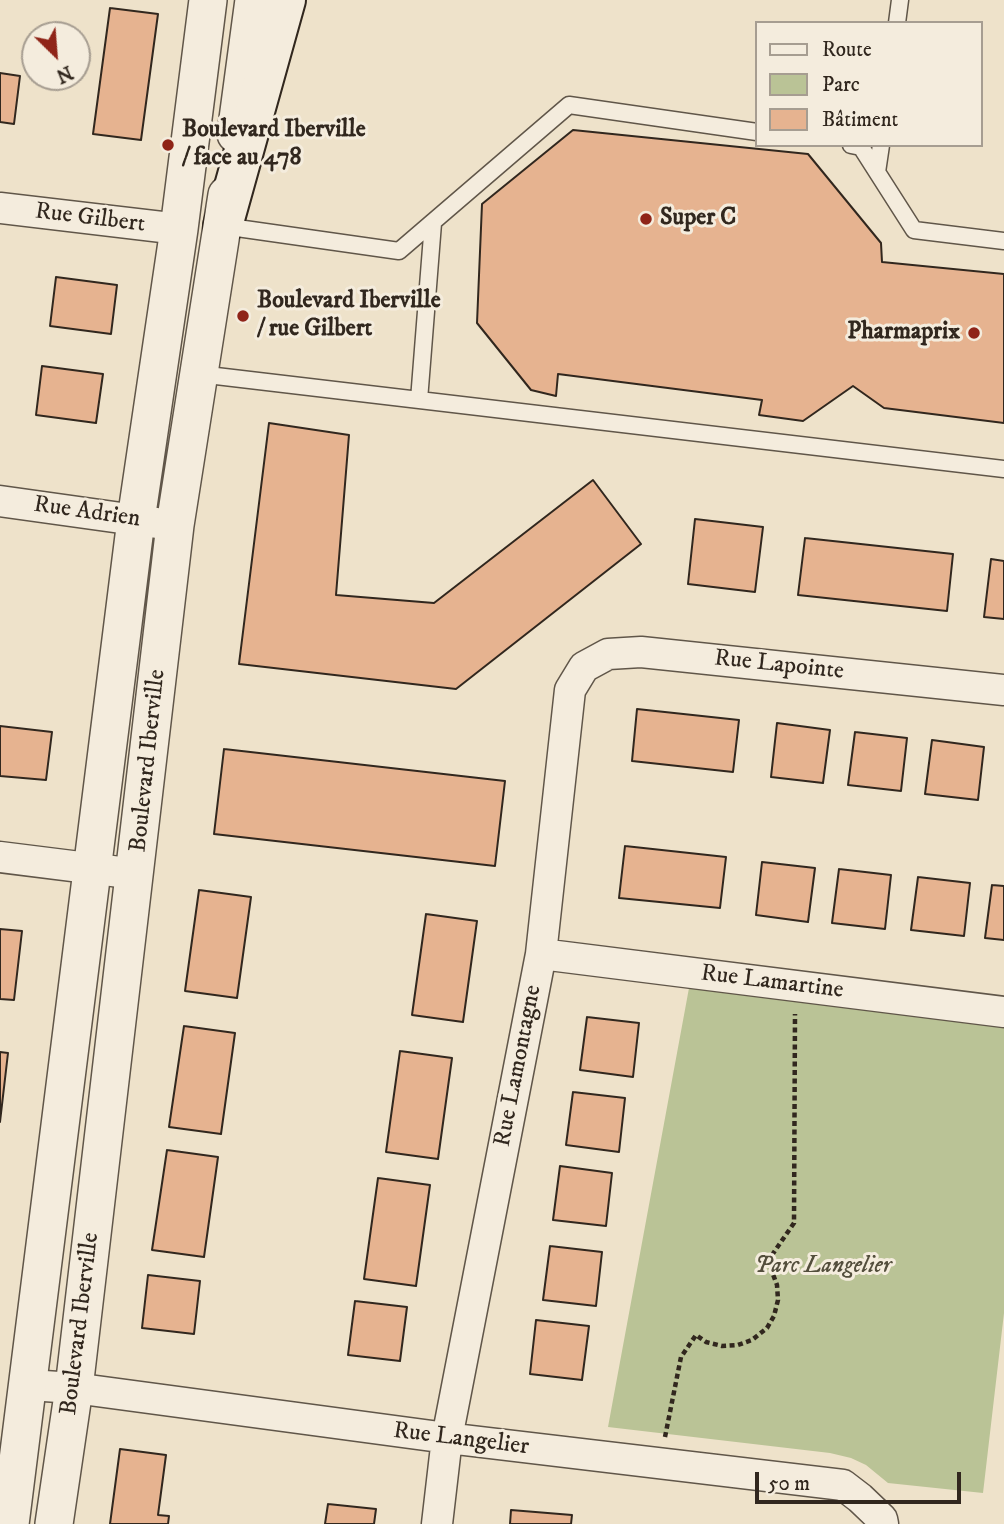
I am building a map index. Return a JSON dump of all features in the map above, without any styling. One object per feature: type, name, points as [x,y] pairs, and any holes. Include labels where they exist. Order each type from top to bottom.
[{"type":"main road","points":[[223,226],[286,0]]},
{"type":"street","name":"Boulevard Iberville","points":[[10,1524],[10,1442],[29,1385],[136,520],[179,229],[208,0]]},
{"type":"street","name":"Boulevard Iberville","points":[[54,1524],[74,1388],[175,525],[223,226],[254,0]]},
{"type":"street","name":"Rue Gilbert","points":[[0,208],[179,229]]},
{"type":"street","name":"Rue Adrien","points":[[0,501],[175,525]]},
{"type":"street","name":"Rue Lapointe","points":[[570,690],[584,667],[608,654],[641,652],[1004,690]]},
{"type":"street","name":"Rue Lamontagne","points":[[437,1524],[447,1438],[541,954],[570,690]]},
{"type":"street","points":[[0,857],[136,874]]},
{"type":"street","name":"Rue Lamartine","points":[[541,954],[1004,1012]]},
{"type":"street","name":"Rue Langelier","points":[[29,1385],[74,1388],[447,1438],[843,1485],[860,1498],[882,1522]]},
{"type":"lane","points":[[897,21],[900,0]]},
{"type":"lane","points":[[223,226],[400,251],[569,105],[755,132]]},
{"type":"lane","points":[[861,147],[914,230],[1004,241]]},
{"type":"lane","points":[[877,172],[881,147]]},
{"type":"lane","points":[[419,400],[433,223]]},
{"type":"lane","points":[[200,374],[1004,469]]},
{"type":"path","points":[[660,1464],[681,1357],[696,1335],[706,1342],[722,1346],[738,1345],[752,1340],[767,1328],[774,1316],[778,1300],[777,1285],[771,1269],[772,1255],[793,1223],[796,986]]},
{"type":"green space","name":"Parc Langelier","points":[[689,988],[1004,1023],[1004,1313],[983,1493],[888,1483],[866,1465],[830,1453],[608,1427]]},
{"type":"building","points":[[110,8],[158,14],[141,140],[93,134]]},
{"type":"building","points":[[0,73],[20,76],[14,124],[0,122]]},
{"type":"building","points":[[573,130],[808,154],[881,243],[882,262],[1004,274],[1004,423],[884,408],[853,386],[803,421],[759,415],[762,400],[558,374],[556,396],[531,390],[477,323],[482,204]]},
{"type":"building","points":[[56,277],[117,285],[111,334],[50,326]]},
{"type":"building","points":[[42,366],[103,374],[96,423],[36,415]]},
{"type":"building","points":[[269,423],[349,435],[336,595],[434,603],[593,480],[641,544],[456,689],[239,664]]},
{"type":"building","points":[[695,519],[763,527],[755,592],[688,584]]},
{"type":"building","points":[[805,538],[953,554],[947,611],[798,595]]},
{"type":"building","points":[[991,559],[1004,561],[1004,619],[984,617]]},
{"type":"building","points":[[637,709],[739,720],[733,772],[632,761]]},
{"type":"building","points":[[777,723],[830,730],[823,783],[771,777]]},
{"type":"building","points":[[0,726],[52,732],[46,780],[0,776]]},
{"type":"building","points":[[855,732],[907,738],[901,791],[848,785]]},
{"type":"building","points":[[932,740],[984,747],[978,800],[925,794]]},
{"type":"building","points":[[224,749],[505,781],[495,866],[214,834]]},
{"type":"building","points":[[625,846],[726,857],[720,908],[619,898]]},
{"type":"building","points":[[762,862],[815,868],[808,922],[756,915]]},
{"type":"building","points":[[839,869],[891,875],[885,929],[832,923]]},
{"type":"building","points":[[918,877],[970,883],[964,936],[911,930]]},
{"type":"building","points":[[992,885],[1004,886],[1004,940],[985,938]]},
{"type":"building","points":[[199,890],[251,897],[237,998],[185,991]]},
{"type":"building","points":[[426,914],[477,921],[463,1022],[412,1015]]},
{"type":"building","points":[[0,929],[22,931],[14,1000],[0,999]]},
{"type":"building","points":[[587,1017],[639,1023],[633,1077],[580,1070]]},
{"type":"building","points":[[184,1026],[235,1033],[221,1134],[169,1127]]},
{"type":"building","points":[[400,1051],[452,1058],[438,1159],[386,1152]]},
{"type":"building","points":[[0,1052],[8,1053],[0,1122]]},
{"type":"building","points":[[573,1092],[625,1098],[619,1152],[566,1145]]},
{"type":"building","points":[[167,1150],[218,1157],[204,1257],[152,1250]]},
{"type":"building","points":[[560,1166],[612,1173],[606,1226],[553,1220]]},
{"type":"building","points":[[378,1178],[430,1185],[416,1286],[364,1279]]},
{"type":"building","points":[[550,1246],[602,1252],[596,1306],[543,1300]]},
{"type":"building","points":[[148,1275],[200,1281],[194,1334],[142,1328]]},
{"type":"building","points":[[355,1301],[407,1307],[400,1361],[348,1355]]},
{"type":"building","points":[[536,1320],[589,1326],[582,1380],[530,1374]]},
{"type":"building","points":[[120,1449],[166,1455],[158,1515],[169,1516],[168,1524],[110,1524]]},
{"type":"building","points":[[328,1504],[376,1509],[374,1524],[325,1524]]},
{"type":"building","points":[[511,1510],[572,1515],[571,1524],[510,1524]]},
{"type":"place","name":"Boulevard Iberville / face au 478","points":[[168,145]]},
{"type":"place","name":"Super C","points":[[646,219]]},
{"type":"place","name":"Boulevard Iberville / rue Gilbert","points":[[243,316]]},
{"type":"place","name":"Pharmaprix","points":[[974,333]]}]
